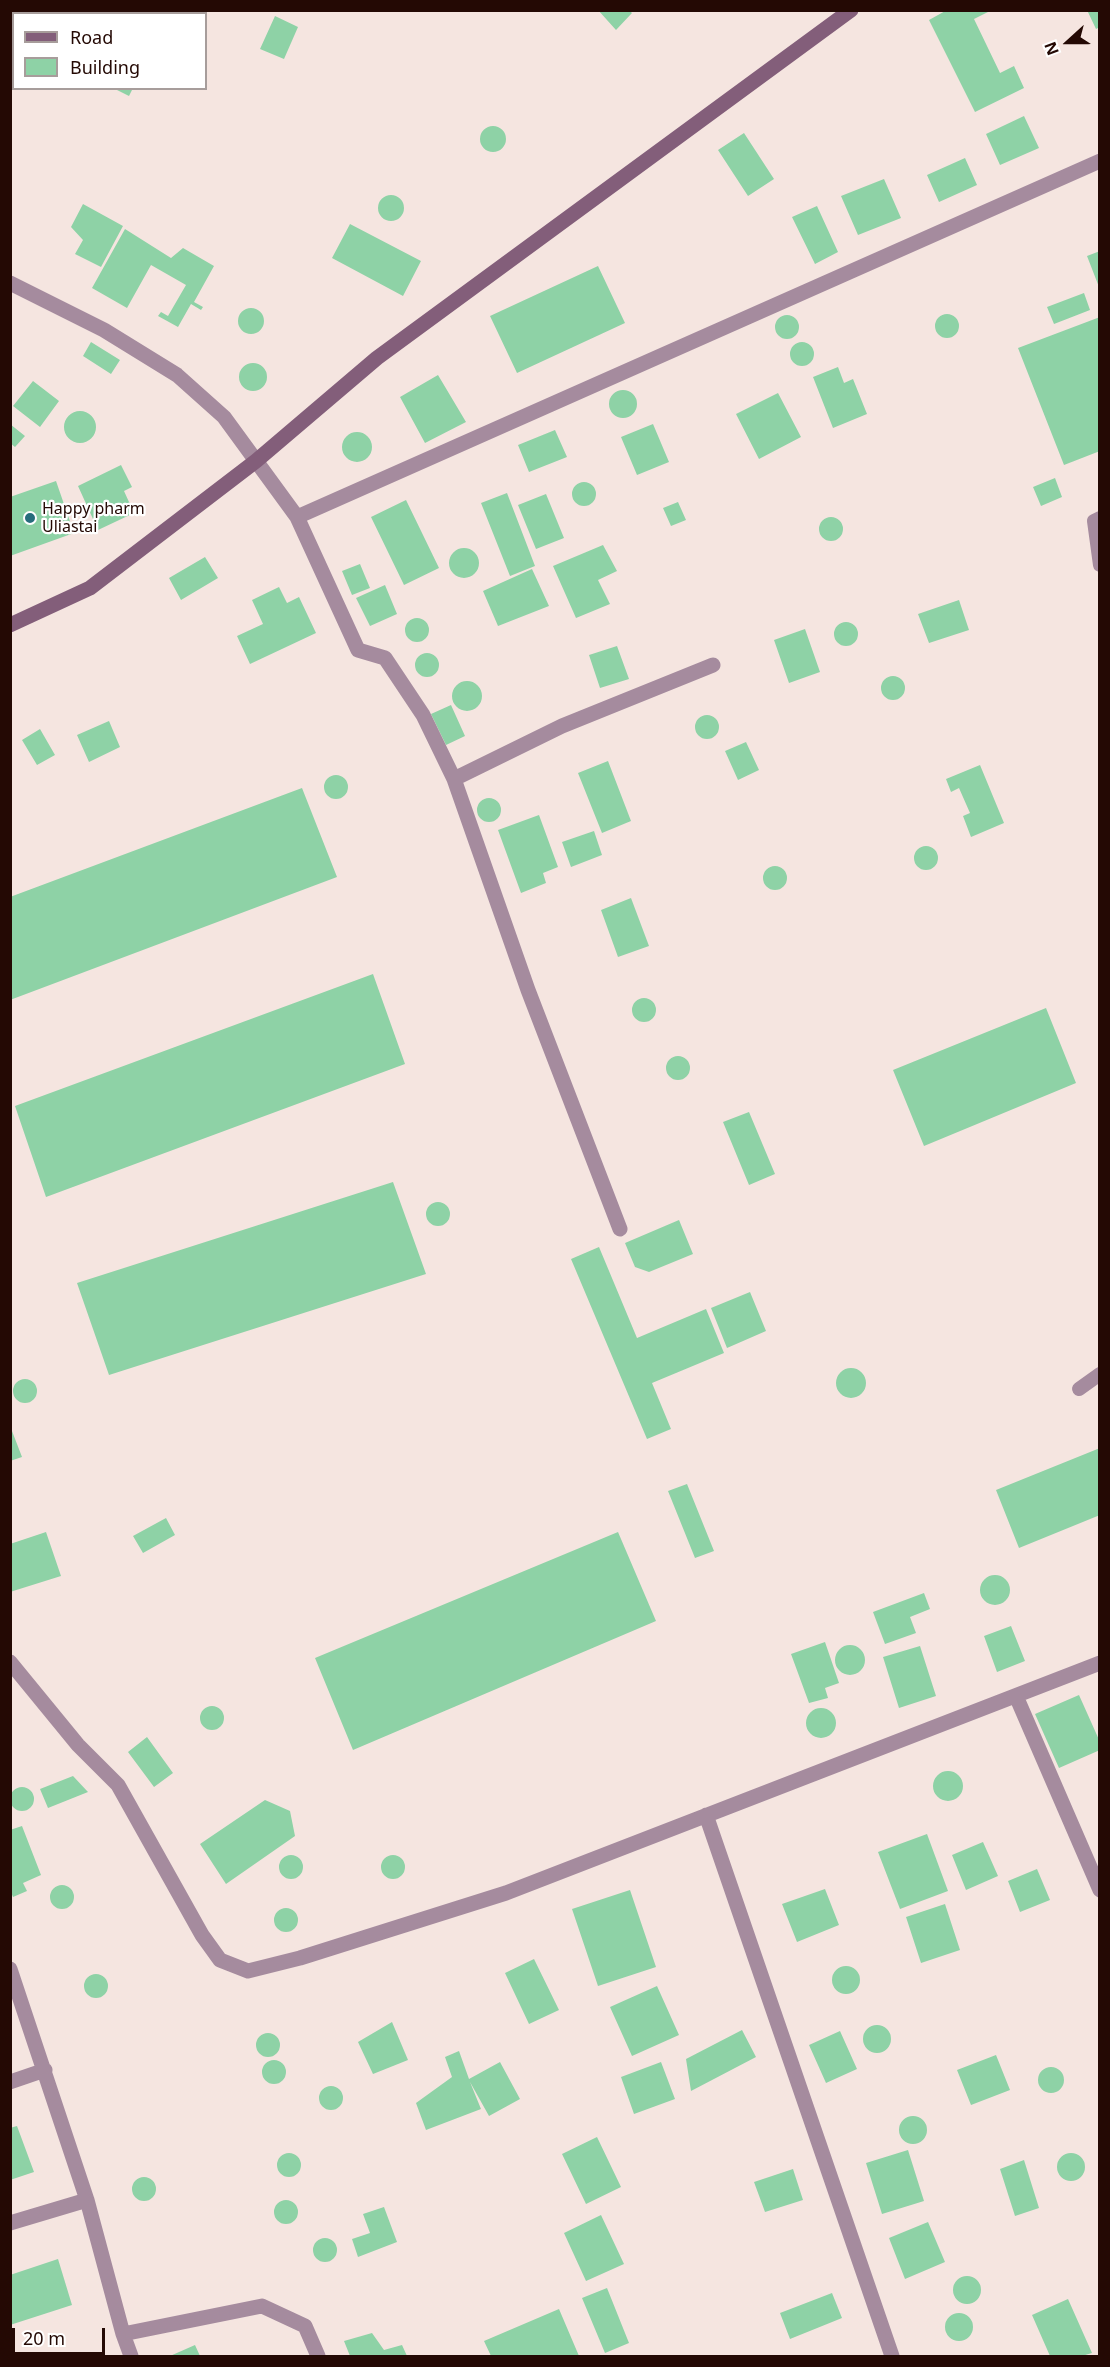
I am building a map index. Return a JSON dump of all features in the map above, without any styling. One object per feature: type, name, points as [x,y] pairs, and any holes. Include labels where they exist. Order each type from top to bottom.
[{"type":"street","points":[[10,625],[90,588],[256,461],[377,358],[852,10]]},
{"type":"street","points":[[297,517],[1100,161]]},
{"type":"street","points":[[10,283],[104,330],[177,375],[224,417],[297,517],[358,650],[386,658],[423,716],[454,779],[528,990],[620,1229]]},
{"type":"street","points":[[454,779],[562,726],[713,665]]},
{"type":"street","points":[[10,1662],[78,1745],[117,1785],[202,1935],[220,1960],[248,1971],[506,1893],[1100,1663]]},
{"type":"street","points":[[1016,1696],[1100,1890]]},
{"type":"street","points":[[706,1815],[892,2356]]},
{"type":"street","points":[[10,1969],[87,2200],[131,2356]]},
{"type":"street","points":[[10,2082],[45,2070]]},
{"type":"street","points":[[10,2223],[87,2200]]},
{"type":"street","points":[[123,2334],[262,2306],[305,2326],[318,2356]]},
{"type":"lane","points":[[1100,518],[1094,521],[1100,565]]},
{"type":"lane","points":[[1079,1389],[1100,1374]]},
{"type":"building","points":[[103,10],[171,10],[170,12],[102,12]]},
{"type":"building","points":[[598,10],[629,10],[632,13],[616,30]]},
{"type":"building","points":[[947,10],[992,10],[974,19],[1000,73],[1014,66],[1024,88],[975,112],[929,20]]},
{"type":"building","points":[[1087,10],[1100,10],[1100,27],[1096,29]]},
{"type":"building","points":[[275,16],[298,27],[284,59],[260,49]]},
{"type":"building","points":[[117,90],[132,90],[129,96]]},
{"type":"building","points":[[1024,116],[1039,148],[1000,165],[986,134]]},
{"type":"building","points":[[493,126],[503,129],[506,139],[503,149],[493,152],[483,149],[480,139],[483,129]]},
{"type":"building","points":[[744,133],[774,179],[748,196],[718,150]]},
{"type":"building","points":[[965,158],[977,185],[939,202],[927,175]]},
{"type":"building","points":[[884,179],[901,218],[858,235],[841,196]]},
{"type":"building","points":[[391,195],[400,199],[404,208],[400,217],[391,221],[382,217],[378,208],[382,199]]},
{"type":"building","points":[[83,204],[123,226],[101,267],[75,254],[83,240],[71,227]]},
{"type":"building","points":[[817,206],[838,252],[815,264],[792,217]]},
{"type":"building","points":[[350,224],[421,261],[403,296],[332,258]]},
{"type":"building","points":[[125,229],[171,258],[183,248],[214,266],[194,302],[203,307],[201,310],[191,304],[178,327],[158,316],[161,312],[168,316],[186,285],[151,265],[127,308],[92,288]]},
{"type":"building","points":[[1100,251],[1100,287],[1099,287],[1087,256]]},
{"type":"building","points":[[598,266],[625,323],[517,373],[490,316]]},
{"type":"building","points":[[1084,293],[1090,310],[1054,324],[1047,307]]},
{"type":"building","points":[[251,308],[261,311],[264,321],[261,331],[251,334],[241,331],[238,321],[241,311]]},
{"type":"building","points":[[947,314],[952,315],[958,321],[958,331],[952,337],[947,338],[942,337],[936,331],[935,326],[936,321],[942,315]]},
{"type":"building","points":[[787,315],[792,316],[798,322],[798,332],[792,338],[787,339],[782,338],[776,332],[775,327],[776,322],[782,316]]},
{"type":"building","points":[[1100,317],[1100,451],[1064,465],[1018,348]]},
{"type":"building","points":[[91,342],[120,360],[111,374],[83,356]]},
{"type":"building","points":[[802,342],[807,343],[813,349],[813,359],[807,365],[802,366],[797,365],[791,359],[790,354],[791,349],[797,343]]},
{"type":"building","points":[[253,363],[263,367],[267,377],[263,387],[253,391],[243,387],[239,377],[243,367]]},
{"type":"building","points":[[838,367],[844,383],[853,379],[867,414],[833,428],[813,377]]},
{"type":"building","points":[[438,375],[466,422],[425,443],[400,397]]},
{"type":"building","points":[[33,381],[59,401],[40,427],[13,406]]},
{"type":"building","points":[[623,390],[633,394],[637,404],[633,414],[623,418],[613,414],[609,404],[613,394]]},
{"type":"building","points":[[778,393],[801,437],[759,459],[736,414]]},
{"type":"building","points":[[80,411],[91,416],[96,427],[91,438],[80,443],[69,438],[64,427],[69,416]]},
{"type":"building","points":[[10,424],[25,436],[15,447],[10,443]]},
{"type":"building","points":[[653,424],[669,462],[637,475],[621,437]]},
{"type":"building","points":[[555,430],[567,457],[529,472],[518,445]]},
{"type":"building","points":[[357,432],[363,433],[371,441],[371,453],[363,461],[357,462],[351,461],[343,453],[342,447],[343,441],[351,433]]},
{"type":"building","points":[[121,465],[132,487],[124,491],[134,513],[98,530],[78,486]]},
{"type":"building","points":[[1055,478],[1062,497],[1041,506],[1033,487]]},
{"type":"building","points":[[56,481],[74,533],[10,556],[10,497]]},
{"type":"building","points":[[584,482],[592,486],[596,494],[592,502],[584,506],[576,502],[572,494],[576,486]]},
{"type":"building","points":[[507,493],[535,566],[510,576],[481,503]]},
{"type":"building","points":[[546,494],[564,538],[536,549],[518,505]]},
{"type":"building","points":[[406,500],[439,568],[404,585],[371,517]]},
{"type":"building","points":[[678,502],[686,520],[671,526],[663,508]]},
{"type":"building","points":[[831,517],[836,518],[842,524],[842,534],[836,540],[831,541],[826,540],[820,534],[819,529],[820,524],[826,518]]},
{"type":"building","points":[[603,545],[617,571],[598,580],[610,604],[576,618],[553,566]]},
{"type":"building","points":[[464,548],[474,553],[479,563],[474,573],[464,578],[454,573],[449,563],[454,553]]},
{"type":"building","points":[[205,557],[218,578],[181,600],[169,578]]},
{"type":"building","points":[[360,564],[370,588],[352,595],[342,571]]},
{"type":"building","points":[[532,569],[549,606],[498,626],[483,591]]},
{"type":"building","points":[[385,585],[397,614],[370,626],[356,598]]},
{"type":"building","points":[[279,587],[287,603],[299,597],[316,633],[250,664],[237,636],[263,624],[252,600]]},
{"type":"building","points":[[959,600],[969,630],[929,643],[918,614]]},
{"type":"building","points":[[417,618],[422,619],[428,625],[428,635],[422,641],[417,642],[412,641],[406,635],[405,630],[406,625],[412,619]]},
{"type":"building","points":[[846,622],[851,623],[857,629],[857,639],[851,645],[846,646],[841,645],[835,639],[834,634],[835,629],[841,623]]},
{"type":"building","points":[[805,629],[820,672],[789,683],[774,640]]},
{"type":"building","points":[[617,646],[629,679],[600,688],[589,655]]},
{"type":"building","points":[[427,653],[432,654],[438,660],[438,670],[432,676],[427,677],[422,676],[416,670],[415,665],[416,660],[422,654]]},
{"type":"building","points":[[893,676],[898,677],[904,683],[904,693],[898,699],[893,700],[888,699],[882,693],[881,688],[882,683],[888,677]]},
{"type":"building","points":[[467,681],[473,682],[481,690],[481,702],[473,710],[467,711],[461,710],[453,702],[452,696],[453,690],[461,682]]},
{"type":"building","points":[[451,705],[465,736],[446,745],[431,714]]},
{"type":"building","points":[[707,715],[712,716],[718,722],[718,732],[712,738],[707,739],[702,738],[696,732],[695,727],[696,722],[702,716]]},
{"type":"building","points":[[109,721],[120,747],[89,762],[77,735]]},
{"type":"building","points":[[40,729],[55,755],[37,765],[22,740]]},
{"type":"building","points":[[746,742],[759,770],[738,780],[725,751]]},
{"type":"building","points":[[608,761],[631,821],[602,833],[578,773]]},
{"type":"building","points":[[980,765],[1004,823],[971,837],[963,816],[970,813],[959,788],[951,792],[946,779]]},
{"type":"building","points":[[336,775],[341,776],[347,782],[347,792],[341,798],[336,799],[331,798],[325,792],[324,787],[325,782],[331,776]]},
{"type":"building","points":[[302,788],[337,877],[10,1000],[10,897]]},
{"type":"building","points":[[489,798],[494,799],[500,805],[500,815],[494,821],[489,822],[484,821],[478,815],[477,810],[478,805],[484,799]]},
{"type":"building","points":[[539,815],[558,867],[543,873],[546,883],[521,893],[498,830]]},
{"type":"building","points":[[594,831],[602,855],[571,867],[562,842]]},
{"type":"building","points":[[926,846],[931,847],[937,853],[937,863],[931,869],[926,870],[921,869],[915,863],[914,858],[915,853],[921,847]]},
{"type":"building","points":[[775,866],[780,867],[786,873],[786,883],[780,889],[775,890],[770,889],[764,883],[763,878],[764,873],[770,867]]},
{"type":"building","points":[[631,898],[649,946],[618,957],[601,910]]},
{"type":"building","points":[[373,974],[405,1064],[46,1197],[15,1106]]},
{"type":"building","points":[[644,998],[649,999],[655,1005],[655,1015],[649,1021],[644,1022],[639,1021],[633,1015],[632,1010],[633,1005],[639,999]]},
{"type":"building","points":[[1046,1008],[1076,1083],[924,1146],[893,1070]]},
{"type":"building","points":[[678,1056],[686,1060],[690,1068],[686,1076],[678,1080],[670,1076],[666,1068],[670,1060]]},
{"type":"building","points":[[749,1112],[775,1174],[749,1185],[723,1122]]},
{"type":"building","points":[[393,1182],[426,1274],[109,1375],[77,1283]]},
{"type":"building","points":[[438,1202],[443,1203],[449,1209],[449,1219],[443,1225],[438,1226],[433,1225],[427,1219],[426,1214],[427,1209],[433,1203]]},
{"type":"building","points":[[679,1220],[693,1254],[649,1272],[635,1267],[625,1243]]},
{"type":"building","points":[[599,1247],[637,1338],[706,1309],[724,1353],[652,1383],[671,1429],[647,1439],[571,1259]]},
{"type":"building","points":[[750,1292],[766,1331],[727,1348],[711,1308]]},
{"type":"building","points":[[851,1368],[857,1369],[865,1377],[865,1389],[857,1397],[851,1398],[845,1397],[837,1389],[836,1383],[837,1377],[845,1369]]},
{"type":"building","points":[[25,1379],[30,1380],[36,1386],[36,1396],[30,1402],[25,1403],[20,1402],[14,1396],[13,1391],[14,1386],[20,1380]]},
{"type":"building","points":[[12,1431],[22,1457],[10,1461],[10,1432]]},
{"type":"building","points":[[1100,1448],[1100,1515],[1019,1548],[996,1490]]},
{"type":"building","points":[[687,1484],[714,1551],[695,1558],[668,1491]]},
{"type":"building","points":[[166,1518],[175,1535],[143,1553],[133,1536]]},
{"type":"building","points":[[46,1532],[61,1576],[10,1592],[10,1544]]},
{"type":"building","points":[[618,1532],[656,1621],[353,1750],[315,1658]]},
{"type":"building","points":[[995,1575],[1006,1579],[1010,1590],[1006,1601],[995,1605],[984,1601],[980,1590],[984,1579]]},
{"type":"building","points":[[924,1593],[930,1609],[910,1617],[916,1633],[885,1644],[873,1612]]},
{"type":"building","points":[[1011,1626],[1025,1661],[997,1672],[984,1636]]},
{"type":"building","points":[[825,1642],[839,1683],[825,1688],[828,1698],[809,1703],[791,1654]]},
{"type":"building","points":[[850,1645],[856,1646],[864,1654],[864,1666],[856,1674],[850,1675],[844,1674],[836,1666],[835,1660],[836,1654],[844,1646]]},
{"type":"building","points":[[920,1646],[936,1696],[899,1708],[883,1657]]},
{"type":"building","points":[[1079,1695],[1100,1742],[1100,1750],[1059,1768],[1035,1714]]},
{"type":"building","points":[[212,1706],[217,1707],[223,1713],[223,1723],[217,1729],[212,1730],[207,1729],[201,1723],[200,1718],[201,1713],[207,1707]]},
{"type":"building","points":[[821,1708],[831,1713],[836,1723],[831,1733],[821,1738],[811,1733],[806,1723],[811,1713]]},
{"type":"building","points":[[147,1737],[173,1773],[154,1787],[128,1752]]},
{"type":"building","points":[[948,1771],[958,1776],[963,1786],[958,1796],[948,1801],[938,1796],[933,1786],[938,1776]]},
{"type":"building","points":[[73,1776],[88,1792],[48,1808],[40,1789]]},
{"type":"building","points":[[22,1787],[27,1788],[33,1794],[33,1804],[27,1810],[22,1811],[17,1810],[11,1804],[10,1799],[11,1794],[17,1788]]},
{"type":"building","points":[[265,1800],[290,1811],[295,1836],[226,1884],[200,1844]]},
{"type":"building","points":[[22,1826],[41,1875],[23,1883],[27,1891],[13,1897],[10,1890],[10,1830]]},
{"type":"building","points":[[927,1834],[948,1891],[900,1909],[878,1852]]},
{"type":"building","points":[[983,1842],[998,1876],[966,1890],[952,1855]]},
{"type":"building","points":[[291,1855],[296,1856],[302,1862],[302,1872],[296,1878],[291,1879],[286,1878],[280,1872],[279,1867],[280,1862],[286,1856]]},
{"type":"building","points":[[393,1855],[398,1856],[404,1862],[404,1872],[398,1878],[393,1879],[388,1878],[382,1872],[381,1867],[382,1862],[388,1856]]},
{"type":"building","points":[[1037,1869],[1050,1900],[1020,1912],[1008,1881]]},
{"type":"building","points":[[62,1885],[70,1889],[74,1897],[70,1905],[62,1909],[54,1905],[50,1897],[54,1889]]},
{"type":"building","points":[[825,1889],[839,1925],[797,1942],[782,1904]]},
{"type":"building","points":[[630,1890],[656,1967],[598,1986],[572,1909]]},
{"type":"building","points":[[945,1904],[960,1950],[921,1963],[906,1917]]},
{"type":"building","points":[[286,1908],[291,1909],[297,1915],[297,1925],[291,1931],[286,1932],[281,1931],[275,1925],[274,1920],[275,1915],[281,1909]]},
{"type":"building","points":[[534,1959],[559,2010],[529,2024],[505,1973]]},
{"type":"building","points":[[846,1966],[856,1970],[860,1980],[856,1990],[846,1994],[836,1990],[832,1980],[836,1970]]},
{"type":"building","points":[[96,1974],[101,1975],[107,1981],[107,1991],[101,1997],[96,1998],[91,1997],[85,1991],[84,1986],[85,1981],[91,1975]]},
{"type":"building","points":[[657,1986],[679,2035],[632,2056],[610,2007]]},
{"type":"building","points":[[392,2022],[408,2060],[373,2074],[358,2042]]},
{"type":"building","points":[[877,2025],[887,2029],[891,2039],[887,2049],[877,2053],[867,2049],[863,2039],[867,2029]]},
{"type":"building","points":[[742,2030],[756,2057],[691,2091],[686,2059]]},
{"type":"building","points":[[840,2031],[857,2069],[826,2083],[809,2045]]},
{"type":"building","points":[[268,2033],[273,2034],[279,2040],[279,2050],[273,2056],[268,2057],[263,2056],[257,2050],[256,2045],[257,2040],[263,2034]]},
{"type":"building","points":[[459,2051],[469,2079],[500,2062],[520,2099],[489,2116],[470,2082],[481,2109],[426,2130],[416,2103],[452,2077],[445,2057]]},
{"type":"building","points":[[996,2055],[1010,2090],[971,2105],[957,2070]]},
{"type":"building","points":[[274,2060],[279,2061],[285,2067],[285,2077],[279,2083],[274,2084],[269,2083],[263,2077],[262,2072],[263,2067],[269,2061]]},
{"type":"building","points":[[661,2062],[675,2099],[634,2114],[621,2077]]},
{"type":"building","points":[[1051,2067],[1061,2070],[1064,2080],[1061,2090],[1051,2093],[1041,2090],[1038,2080],[1041,2070]]},
{"type":"building","points":[[331,2086],[336,2087],[342,2093],[342,2103],[336,2109],[331,2110],[326,2109],[320,2103],[319,2098],[320,2093],[326,2087]]},
{"type":"building","points":[[913,2116],[923,2120],[927,2130],[923,2140],[913,2144],[903,2140],[899,2130],[903,2120]]},
{"type":"building","points":[[17,2126],[34,2172],[10,2180],[10,2128]]},
{"type":"building","points":[[597,2137],[621,2187],[586,2204],[562,2154]]},
{"type":"building","points":[[908,2150],[924,2201],[882,2214],[866,2163]]},
{"type":"building","points":[[289,2153],[294,2154],[300,2160],[300,2170],[294,2176],[289,2177],[284,2176],[278,2170],[277,2165],[278,2160],[284,2154]]},
{"type":"building","points":[[1071,2153],[1081,2157],[1085,2167],[1081,2177],[1071,2181],[1061,2177],[1057,2167],[1061,2157]]},
{"type":"building","points":[[1024,2160],[1039,2208],[1015,2216],[1000,2169]]},
{"type":"building","points":[[793,2169],[803,2200],[765,2212],[754,2182]]},
{"type":"building","points":[[144,2177],[149,2178],[155,2184],[155,2194],[149,2200],[144,2201],[139,2200],[133,2194],[132,2189],[133,2184],[139,2178]]},
{"type":"building","points":[[286,2200],[291,2201],[297,2207],[297,2217],[291,2223],[286,2224],[281,2223],[275,2217],[274,2212],[275,2207],[281,2201]]},
{"type":"building","points":[[384,2207],[397,2242],[358,2257],[352,2239],[370,2233],[363,2214]]},
{"type":"building","points":[[601,2215],[624,2264],[586,2281],[564,2233]]},
{"type":"building","points":[[928,2222],[945,2262],[905,2279],[889,2238]]},
{"type":"building","points":[[325,2238],[330,2239],[336,2245],[336,2255],[330,2261],[325,2262],[320,2261],[314,2255],[313,2250],[314,2245],[320,2239]]},
{"type":"building","points":[[58,2259],[72,2305],[10,2325],[10,2275]]},
{"type":"building","points":[[967,2276],[977,2280],[981,2290],[977,2300],[967,2304],[957,2300],[953,2290],[957,2280]]},
{"type":"building","points":[[607,2288],[629,2343],[605,2353],[582,2298]]},
{"type":"building","points":[[832,2293],[842,2318],[790,2339],[780,2313]]},
{"type":"building","points":[[1068,2299],[1092,2353],[1082,2356],[1050,2356],[1032,2315]]},
{"type":"building","points":[[559,2309],[579,2356],[491,2356],[484,2341]]},
{"type":"building","points":[[959,2313],[969,2317],[973,2327],[969,2337],[959,2341],[949,2337],[945,2327],[949,2317]]},
{"type":"building","points":[[372,2333],[384,2350],[402,2345],[407,2356],[350,2356],[344,2341]]},
{"type":"building","points":[[195,2345],[200,2356],[170,2356]]},
{"type":"place","name":"Happy pharm Uliastai","points":[[30,518]]}]
